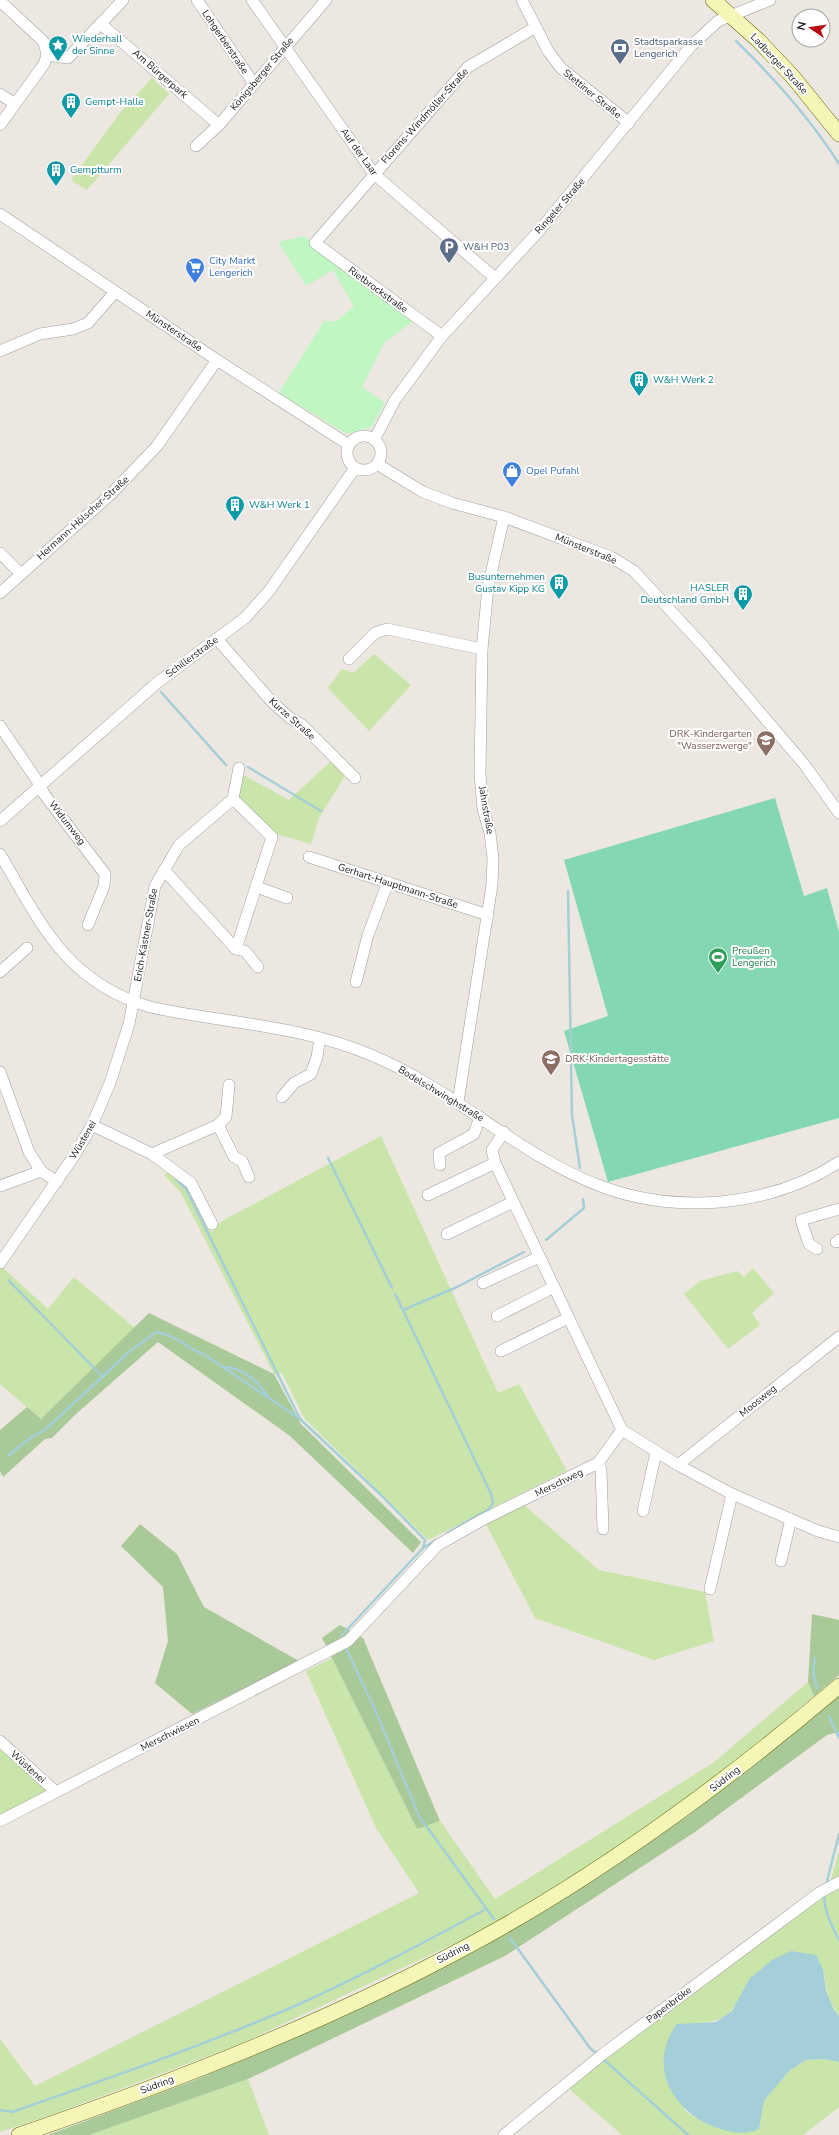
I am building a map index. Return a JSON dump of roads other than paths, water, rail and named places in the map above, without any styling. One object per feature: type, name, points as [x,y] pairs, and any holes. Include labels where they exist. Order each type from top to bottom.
[{"type":"main road","name":"Ladberger Straße","points":[[713,0],[758,40],[793,77],[839,134]]},
{"type":"main road","name":"Südring","points":[[19,2135],[188,2073],[287,2033],[421,1971],[497,1930],[637,1843],[714,1788],[786,1731],[839,1686]]},
{"type":"street","points":[[47,55],[68,58],[123,0]]},
{"type":"street","name":"Lohgerberstraße","points":[[197,0],[254,84]]},
{"type":"street","name":"Auf der Laar","points":[[252,0],[284,48],[374,174],[495,278]]},
{"type":"street","name":"Königsberger Straße","points":[[196,146],[219,125],[326,0]]},
{"type":"street","name":"Stettiner Straße","points":[[522,0],[548,50],[560,68],[629,123]]},
{"type":"street","name":"Ringeler Straße","points":[[374,440],[395,400],[442,336],[540,231],[691,46],[718,22],[770,0]]},
{"type":"street","points":[[0,1],[44,42],[47,55],[44,64],[0,125]]},
{"type":"street","name":"Am Bürgerpark","points":[[101,24],[219,125]]},
{"type":"street","name":"Florens-Windmöller-Straße","points":[[315,243],[468,68],[536,27]]},
{"type":"street","points":[[0,94],[15,104]]},
{"type":"street","name":"Münsterstraße","points":[[0,214],[217,360],[349,445]]},
{"type":"street","name":"Rietbrockstraße","points":[[315,243],[442,336]]},
{"type":"street","points":[[0,351],[40,334],[73,329],[88,323],[115,292]]},
{"type":"street","name":"Hermann-Hölscher-Straße","points":[[0,593],[111,494],[157,446],[217,360]]},
{"type":"street","points":[[361,437],[374,440],[380,452],[376,464],[366,470],[355,468],[348,458],[349,445],[353,440],[361,437]]},
{"type":"street","name":"Münsterstraße","points":[[376,464],[423,492],[452,503],[504,517],[611,557],[634,571],[706,649],[804,764],[839,813]]},
{"type":"street","name":"Schillerstraße","points":[[0,821],[158,682],[245,618],[269,591],[355,468]]},
{"type":"street","name":"Jahnstraße","points":[[458,1102],[492,885],[493,858],[490,833],[483,808],[480,774],[482,649],[488,587],[504,517]]},
{"type":"street","points":[[0,553],[21,574]]},
{"type":"street","points":[[350,659],[375,634],[387,629],[482,649]]},
{"type":"street","name":"Kurze Straße","points":[[217,639],[272,702],[290,718],[302,726],[355,778]]},
{"type":"street","name":"Widumweg","points":[[0,726],[40,785],[44,794],[105,874],[104,886],[88,926]]},
{"type":"street","points":[[236,949],[257,888],[272,837],[233,799],[239,768]]},
{"type":"street","name":"Erich-Kästner-Straße","points":[[134,1002],[155,886],[179,845],[233,799]]},
{"type":"street","name":"Bodelschwinghstraße","points":[[0,854],[46,932],[60,951],[88,978],[115,994],[134,1002],[167,1011],[289,1030],[320,1038],[381,1059],[458,1102],[561,1168],[604,1187],[654,1200],[676,1203],[734,1200],[770,1193],[795,1184],[839,1162]]},
{"type":"street","name":"Gerhart-Hauptmann-Straße","points":[[309,857],[488,915]]},
{"type":"street","points":[[164,870],[236,949],[245,950],[258,967]]},
{"type":"street","points":[[356,982],[368,935],[388,882]]},
{"type":"street","points":[[257,888],[287,898]]},
{"type":"street","points":[[0,972],[27,948]]},
{"type":"street","name":"Wüstenei","points":[[0,1263],[57,1182],[92,1125],[121,1054],[134,1002]]},
{"type":"street","points":[[282,1097],[294,1083],[311,1074],[317,1057],[320,1038]]},
{"type":"street","points":[[0,1072],[5,1096],[29,1152],[40,1171],[57,1182]]},
{"type":"street","points":[[152,1154],[218,1125],[226,1117],[229,1085]]},
{"type":"street","points":[[440,1165],[440,1153],[474,1134],[480,1117]]},
{"type":"street","points":[[92,1125],[152,1154],[192,1183],[212,1224]]},
{"type":"street","points":[[218,1125],[234,1156],[242,1161],[249,1177]]},
{"type":"street","points":[[504,1132],[492,1150],[495,1163],[622,1430],[678,1465],[732,1494],[818,1531],[838,1536]]},
{"type":"street","points":[[428,1195],[495,1163]]},
{"type":"street","points":[[0,1186],[40,1171]]},
{"type":"street","points":[[447,1234],[513,1202]]},
{"type":"street","points":[[817,1249],[809,1244],[801,1220],[839,1209]]},
{"type":"street","points":[[483,1283],[539,1257]]},
{"type":"street","points":[[497,1316],[554,1287]]},
{"type":"street","points":[[501,1351],[568,1318]]},
{"type":"street","name":"Moosweg","points":[[678,1465],[839,1337]]},
{"type":"street","name":"Merschweg","points":[[344,1644],[438,1545],[482,1520],[598,1463],[622,1430]]},
{"type":"street","points":[[643,1511],[656,1452]]},
{"type":"street","points":[[598,1463],[601,1470],[603,1529]]},
{"type":"street","points":[[710,1589],[732,1494]]},
{"type":"street","points":[[781,1561],[791,1519]]},
{"type":"street","name":"Merschwiesen","points":[[0,1821],[344,1644]]},
{"type":"street","name":"Wüstenei","points":[[0,1741],[56,1792]]},
{"type":"street","name":"Papenbröke","points":[[504,2135],[600,2057],[820,1893],[839,1882]]},
{"type":"water","points":[[791,1951],[816,1955],[823,1969],[826,1990],[834,2010],[839,2016],[839,2062],[824,2059],[806,2060],[789,2071],[764,2101],[759,2129],[743,2133],[734,2132],[718,2128],[702,2121],[688,2112],[677,2100],[669,2086],[664,2071],[664,2056],[668,2040],[677,2024],[716,2022],[732,2011],[749,1979],[772,1960]]},
{"type":"waterway","points":[[736,41],[804,115],[839,164]]},
{"type":"waterway","points":[[161,692],[226,765]]},
{"type":"waterway","points":[[248,767],[321,811]]},
{"type":"waterway","points":[[568,891],[572,1115],[580,1168]]},
{"type":"waterway","points":[[328,1158],[392,1288]]},
{"type":"waterway","points":[[175,1178],[186,1189],[300,1419],[382,1496],[425,1540],[423,1548],[342,1635],[342,1640]]},
{"type":"waterway","points":[[546,1240],[584,1208],[583,1199]]},
{"type":"waterway","points":[[447,1533],[489,1509],[493,1503],[492,1496],[403,1310],[457,1287],[524,1252]]},
{"type":"waterway","points":[[8,1280],[102,1376]]},
{"type":"waterway","points":[[395,1294],[403,1310]]},
{"type":"waterway","points":[[8,1456],[30,1438],[46,1429],[130,1351],[156,1332],[163,1333],[205,1355],[300,1419]]},
{"type":"waterway","points":[[222,1367],[236,1369],[249,1376],[260,1386],[268,1397]]},
{"type":"waterway","points":[[423,1548],[436,1540]]},
{"type":"waterway","points":[[345,1646],[376,1712],[419,1816],[494,1919]]},
{"type":"waterway","points":[[815,1658],[813,1672],[817,1688]]},
{"type":"waterway","points":[[829,1716],[839,1738]]},
{"type":"waterway","points":[[827,1881],[839,1834]]},
{"type":"waterway","points":[[824,1896],[829,1919],[839,1940]]},
{"type":"waterway","points":[[0,2110],[12,2112],[154,2062],[260,2021],[343,1983],[486,1909]]},
{"type":"waterway","points":[[510,1938],[590,2048],[597,2054]]},
{"type":"waterway","points":[[603,2059],[688,2135]]},
{"type":"place","name":"Wiederhall der Sinne","points":[[58,62]]},
{"type":"place","name":"Stadtsparkasse Lengerich","points":[[620,65]]},
{"type":"place","name":"Gempt-Halle","points":[[71,119]]},
{"type":"place","name":"Gemptturm","points":[[56,187]]},
{"type":"place","name":"W&H P03","points":[[449,264]]},
{"type":"place","name":"City Markt Lengerich","points":[[195,284]]},
{"type":"place","name":"W&H Werk 2","points":[[639,397]]},
{"type":"place","name":"Opel Pufahl","points":[[512,488]]},
{"type":"place","name":"W&H Werk 1","points":[[235,522]]},
{"type":"place","name":"Busunternehmen Gustav Kipp KG","points":[[559,600]]},
{"type":"place","name":"HASLER Deutschland GmbH","points":[[743,611]]},
{"type":"place","name":"DRK-Kindergarten \"Wasserzwerge\"","points":[[766,757]]},
{"type":"place","name":"Preußen Lengerich","points":[[718,974]]},
{"type":"place","name":"DRK-Kindertagesstätte","points":[[551,1076]]}]
